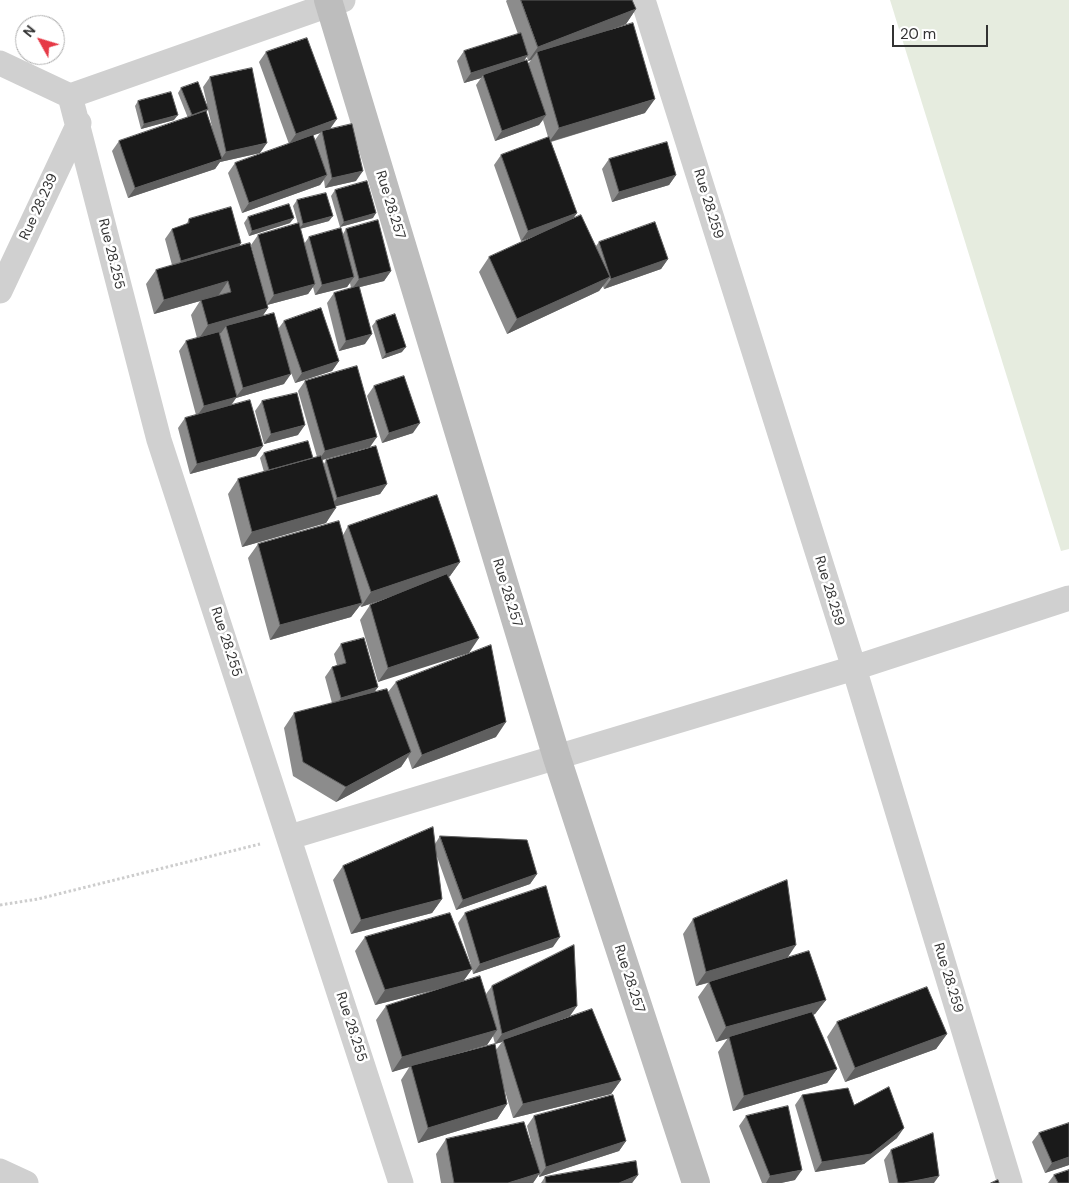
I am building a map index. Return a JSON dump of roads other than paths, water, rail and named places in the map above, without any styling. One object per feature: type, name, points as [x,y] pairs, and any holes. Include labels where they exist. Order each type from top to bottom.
[{"type":"street","name":"Rue 28.259","points":[[643,0],[854,668],[1010,1183]]},
{"type":"street","points":[[0,64],[70,96],[334,2]]},
{"type":"street","name":"Rue 28.257","points":[[334,2],[557,758],[696,1183]]},
{"type":"street","name":"Rue 28.255","points":[[70,96],[79,123],[159,440],[290,837],[401,1183]]},
{"type":"street","name":"Rue 28.239","points":[[0,291],[79,123]]},
{"type":"street","points":[[290,837],[854,668],[1069,598]]},
{"type":"street","points":[[0,1171],[26,1183]]}]
